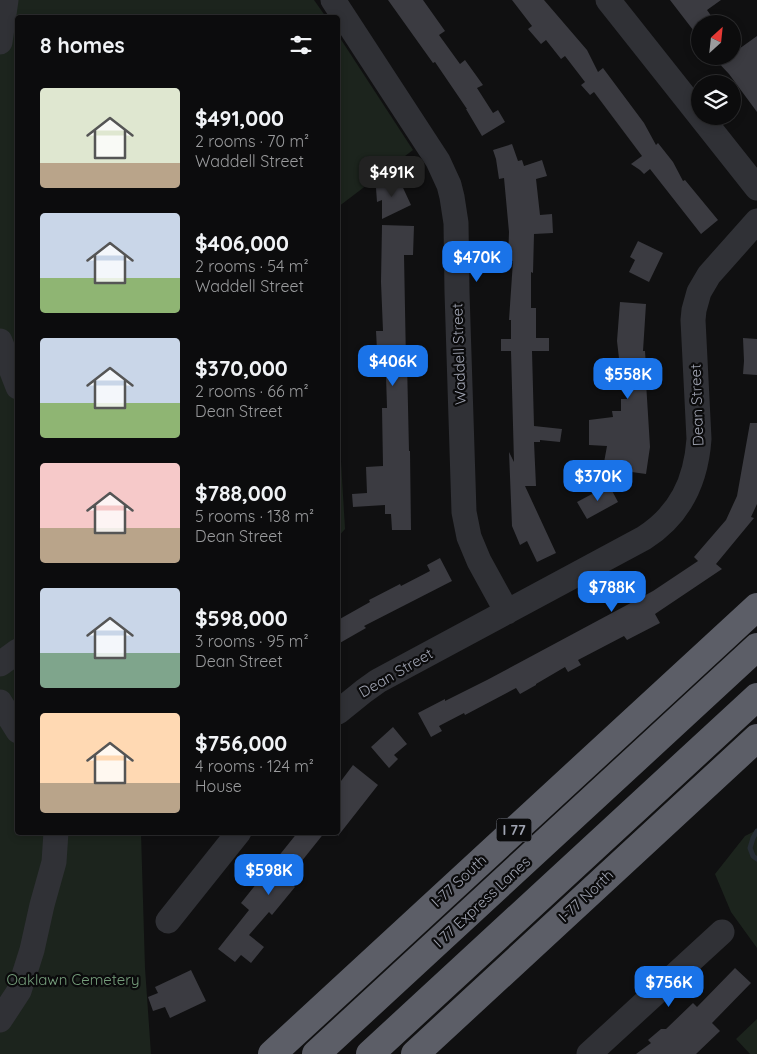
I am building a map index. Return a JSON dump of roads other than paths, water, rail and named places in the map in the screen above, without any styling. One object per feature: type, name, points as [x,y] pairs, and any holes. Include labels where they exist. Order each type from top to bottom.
[{"type":"highway","name":"I-77 South","points":[[272,1054],[757,607]]},
{"type":"highway","name":"I 77 Express Lanes","points":[[316,1054],[757,647]]},
{"type":"highway","points":[[370,1054],[757,697]]},
{"type":"highway","name":"I-77 North","points":[[415,1054],[757,738]]},
{"type":"street","points":[[0,42],[6,0]]},
{"type":"street","name":"Waddell Street","points":[[333,0],[438,161],[449,185],[456,223],[464,512],[469,537],[479,561],[507,612]]},
{"type":"street","points":[[608,0],[691,105]]},
{"type":"street","points":[[707,125],[757,188]]},
{"type":"street","name":"Dean Street","points":[[340,710],[378,681],[644,538],[670,517],[689,488],[699,446],[693,320],[699,292],[709,275],[757,221]]},
{"type":"street","points":[[0,341],[15,379]]},
{"type":"street","points":[[0,664],[15,653]]},
{"type":"street","points":[[0,702],[15,726]]},
{"type":"street","points":[[0,1020],[19,991],[32,950],[54,862],[56,835]]},
{"type":"street","points":[[168,921],[237,835]]},
{"type":"street","points":[[589,1054],[722,932]]},
{"type":"waterway","points":[[757,831],[750,848],[753,856],[757,859]]},
{"type":"park label","name":"Oaklawn Cemetery","points":[[73,980]]}]
